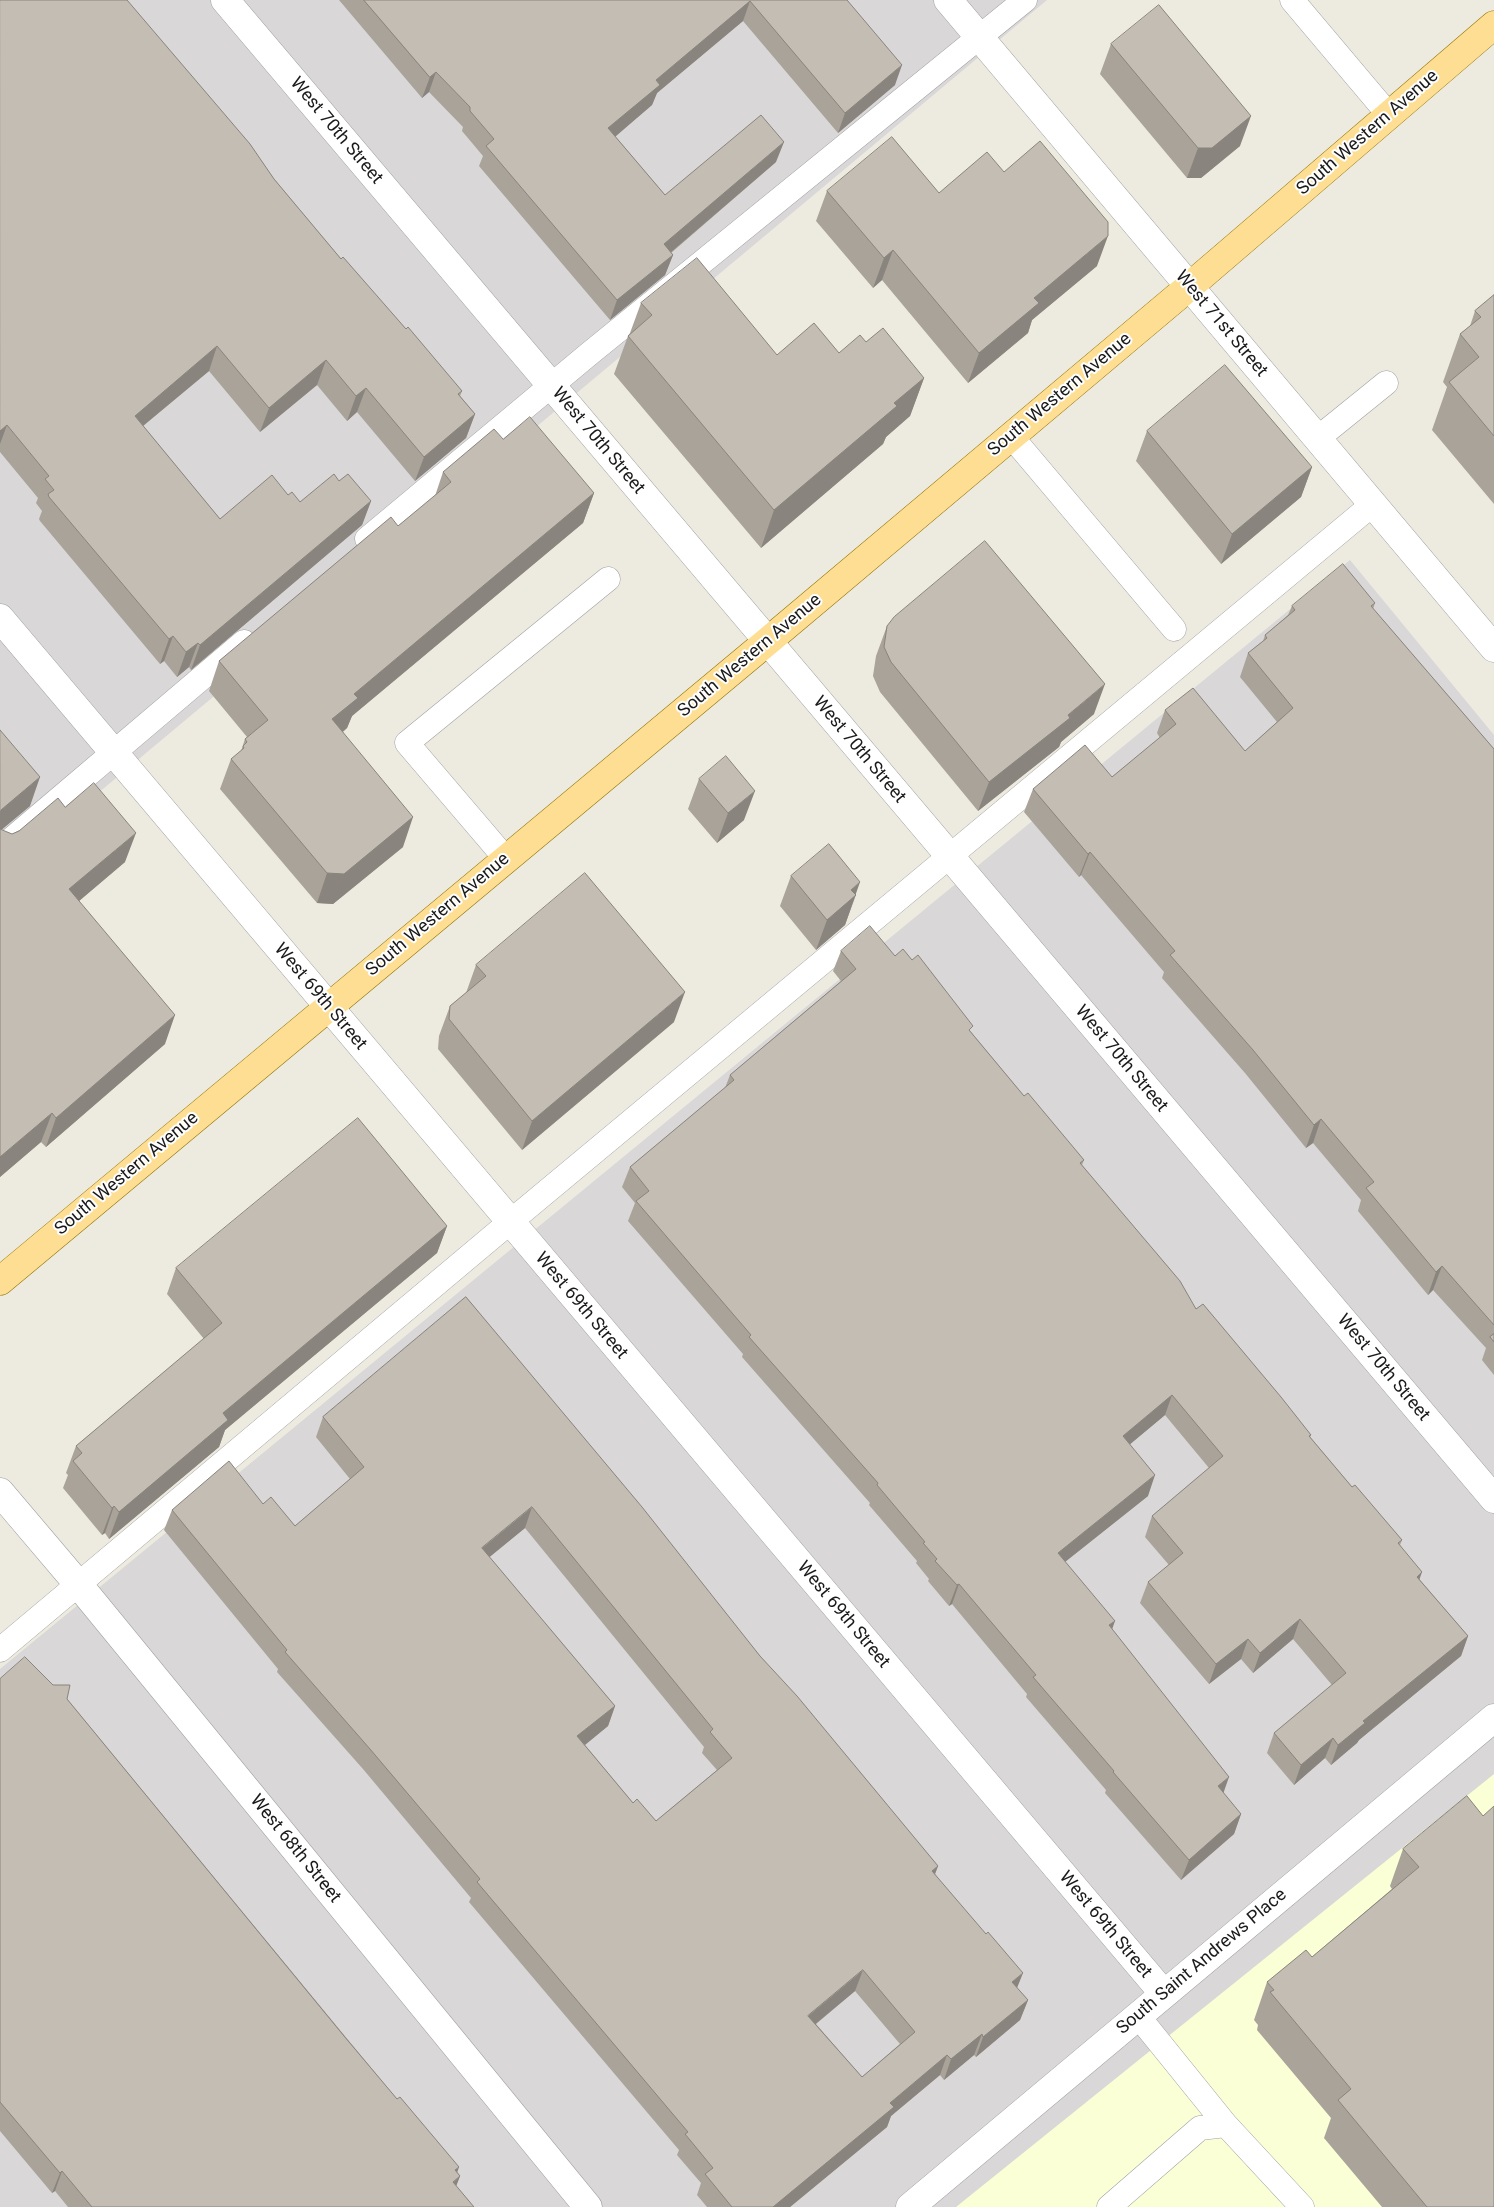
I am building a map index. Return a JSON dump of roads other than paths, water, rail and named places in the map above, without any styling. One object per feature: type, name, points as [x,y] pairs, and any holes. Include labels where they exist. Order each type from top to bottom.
[{"type":"main road","name":"South Western Avenue","points":[[0,1281],[327,1006],[768,641],[1012,436],[1190,286],[1494,24]]},
{"type":"street","name":"West 70th Street","points":[[225,0],[1494,1500]]},
{"type":"street","name":"West 71st Street","points":[[948,0],[1494,648]]},
{"type":"street","name":"West 69th Street","points":[[0,618],[1164,1994]]},
{"type":"street","name":"West 68th Street","points":[[0,1492],[78,1584],[588,2207]]},
{"type":"street","name":"South Saint Andrews Place","points":[[910,2207],[1494,1718]]},
{"type":"lane","points":[[349,554],[551,385],[1025,0]]},
{"type":"lane","points":[[1292,0],[1388,115]]},
{"type":"lane","points":[[1318,438],[1386,383]]},
{"type":"lane","points":[[1012,436],[1174,629]]},
{"type":"lane","points":[[0,1650],[510,1222],[1373,504]]},
{"type":"lane","points":[[506,858],[406,743],[608,579]]},
{"type":"lane","points":[[0,849],[258,631]]},
{"type":"lane","points":[[1138,2016],[1226,2125],[1302,2207]]},
{"type":"lane","points":[[1109,2207],[1200,2128],[1226,2125]]}]
